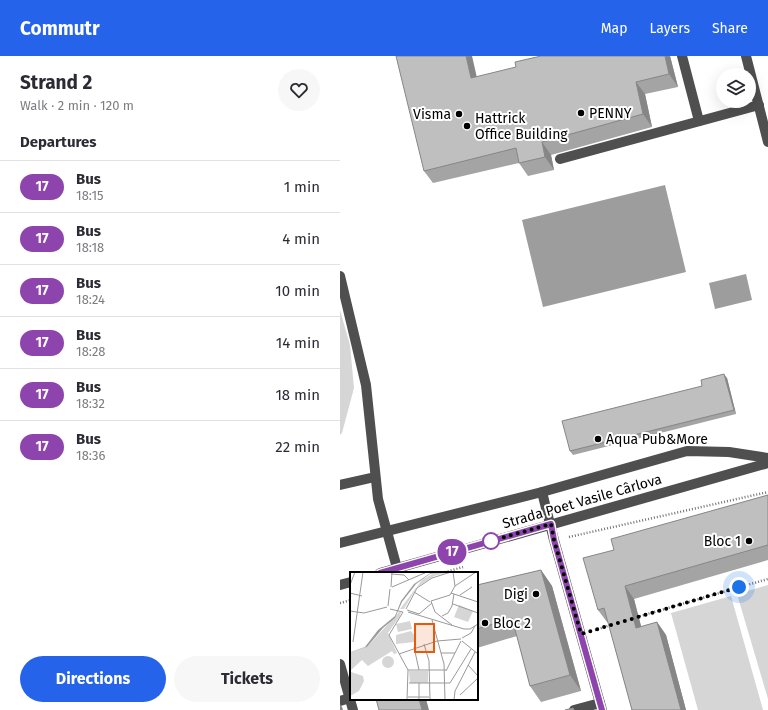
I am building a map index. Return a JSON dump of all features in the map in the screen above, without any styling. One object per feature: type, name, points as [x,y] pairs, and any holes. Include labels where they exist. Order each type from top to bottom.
[{"type":"street","points":[[682,56],[699,121]]},
{"type":"street","points":[[746,56],[768,142]]},
{"type":"street","points":[[560,159],[759,105]]},
{"type":"street","points":[[340,276],[366,385],[378,499],[397,568]]},
{"type":"street","points":[[340,543],[542,492],[687,451],[729,452],[768,458]]},
{"type":"street","name":"Strada Poet Vasile Cârlova","points":[[383,572],[768,463]]},
{"type":"street","points":[[340,485],[375,477]]},
{"type":"street","points":[[542,492],[601,706],[574,710]]},
{"type":"street","points":[[340,585],[350,582]]},
{"type":"street","points":[[340,664],[345,699],[353,710]]},
{"type":"path","points":[[554,540],[768,492]]},
{"type":"path","points":[[445,572],[465,566]]},
{"type":"path","points":[[633,618],[768,579]]},
{"type":"path","points":[[340,603],[350,600]]},
{"type":"path","points":[[581,634],[618,623]]},
{"type":"shaded area","points":[[665,185],[686,272],[543,307],[522,220]]},
{"type":"shaded area","points":[[746,274],[752,300],[715,309],[709,283]]},
{"type":"shaded area","points":[[340,310],[350,345],[354,388],[342,433],[340,435]]},
{"type":"shaded area","points":[[768,585],[768,699],[737,594]]},
{"type":"shaded area","points":[[731,596],[763,710],[698,710],[671,613]]},
{"type":"building","points":[[396,56],[466,56],[471,78],[516,67],[515,62],[541,56],[665,56],[669,74],[636,82],[643,114],[542,142],[545,157],[519,163],[516,148],[424,171]]},
{"type":"building","points":[[724,374],[734,410],[570,451],[562,421],[702,386],[701,380]]},
{"type":"building","points":[[768,495],[768,545],[625,586],[636,628],[657,622],[681,710],[632,710],[604,608],[598,610],[583,558],[614,550],[611,539]]},
{"type":"building","points":[[541,570],[570,675],[530,686],[512,618],[478,629],[478,585]]},
{"type":"building","points":[[376,700],[419,700],[422,710],[379,710]]},
{"type":"bus line","name":"17","points":[[383,572],[551,524],[554,540],[602,710]]},
{"type":"place","name":"PENNY","points":[[581,113]]},
{"type":"place","name":"Visma","points":[[459,114]]},
{"type":"place","name":"Hattrick Office Building","points":[[467,126]]},
{"type":"place","name":"Aqua Pub&More","points":[[598,439]]},
{"type":"place","name":"Bloc 1","points":[[749,541]]},
{"type":"place","name":"Digi","points":[[536,594]]},
{"type":"place","name":"Bloc 2","points":[[485,623]]},
{"type":"route","points":[[491,541],[487,542],[551,524],[554,540],[581,634],[739,587]]}]
